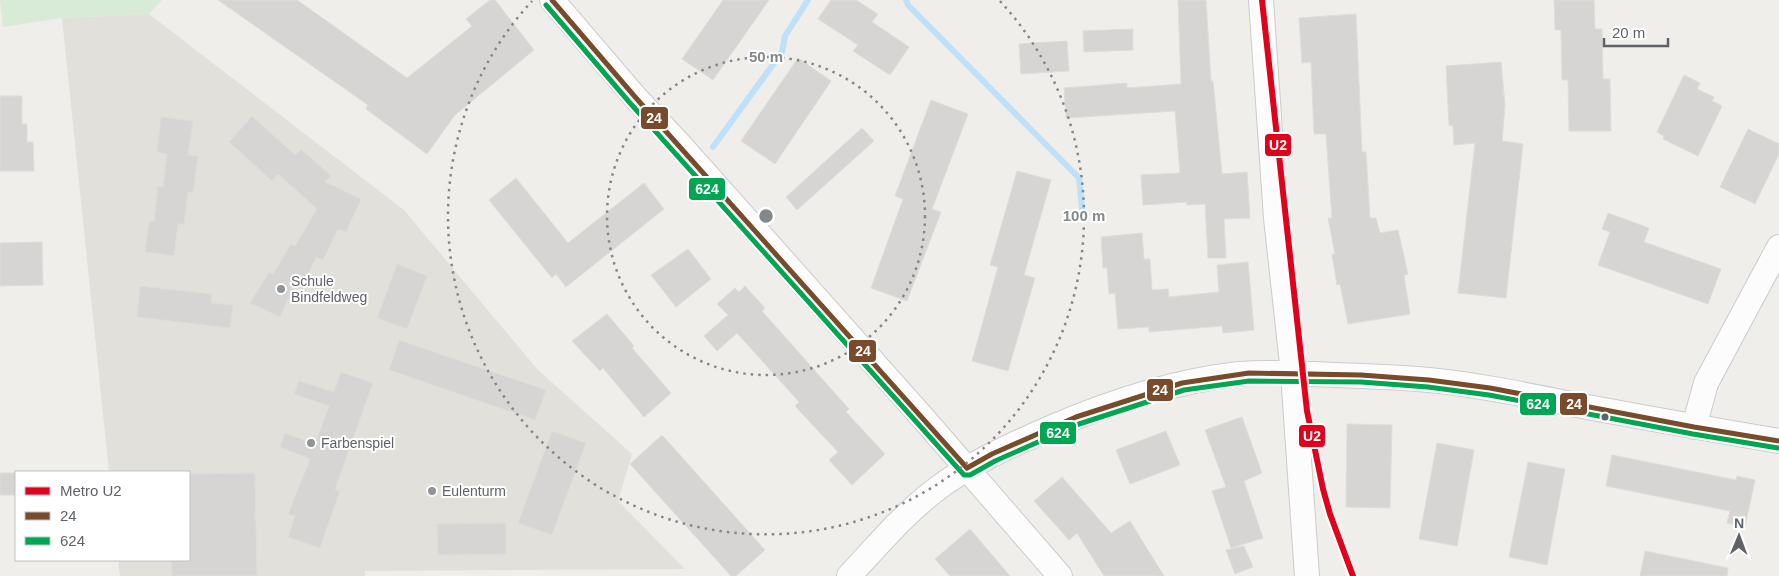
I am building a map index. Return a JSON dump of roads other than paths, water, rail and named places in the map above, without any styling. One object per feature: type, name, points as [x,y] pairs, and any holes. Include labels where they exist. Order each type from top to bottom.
[{"type":"street","points":[[552,0],[636,98],[686,151],[967,468],[996,505],[1060,576]]},
{"type":"street","points":[[1261,0],[1276,218],[1293,373],[1307,576]]},
{"type":"street","points":[[1694,427],[1706,383],[1779,247]]},
{"type":"street","points":[[849,576],[904,516],[935,490],[967,468],[992,454],[1076,417],[1128,399],[1182,384],[1225,376],[1249,373],[1293,373],[1429,380],[1490,388],[1694,427],[1779,441]]},
{"type":"waterway","points":[[713,147],[782,52],[785,36],[808,0]]},
{"type":"waterway","points":[[906,0],[908,5],[1079,178],[1083,218]]},
{"type":"metro line","name":"U2","points":[[1262,0],[1307,411],[1323,489],[1330,514],[1353,576]]},
{"type":"place","name":"Schule Bindfeldweg","points":[[281,289]]},
{"type":"place","name":"Farbenspiel","points":[[311,443]]},
{"type":"place","name":"Eulenturm","points":[[432,491]]}]
